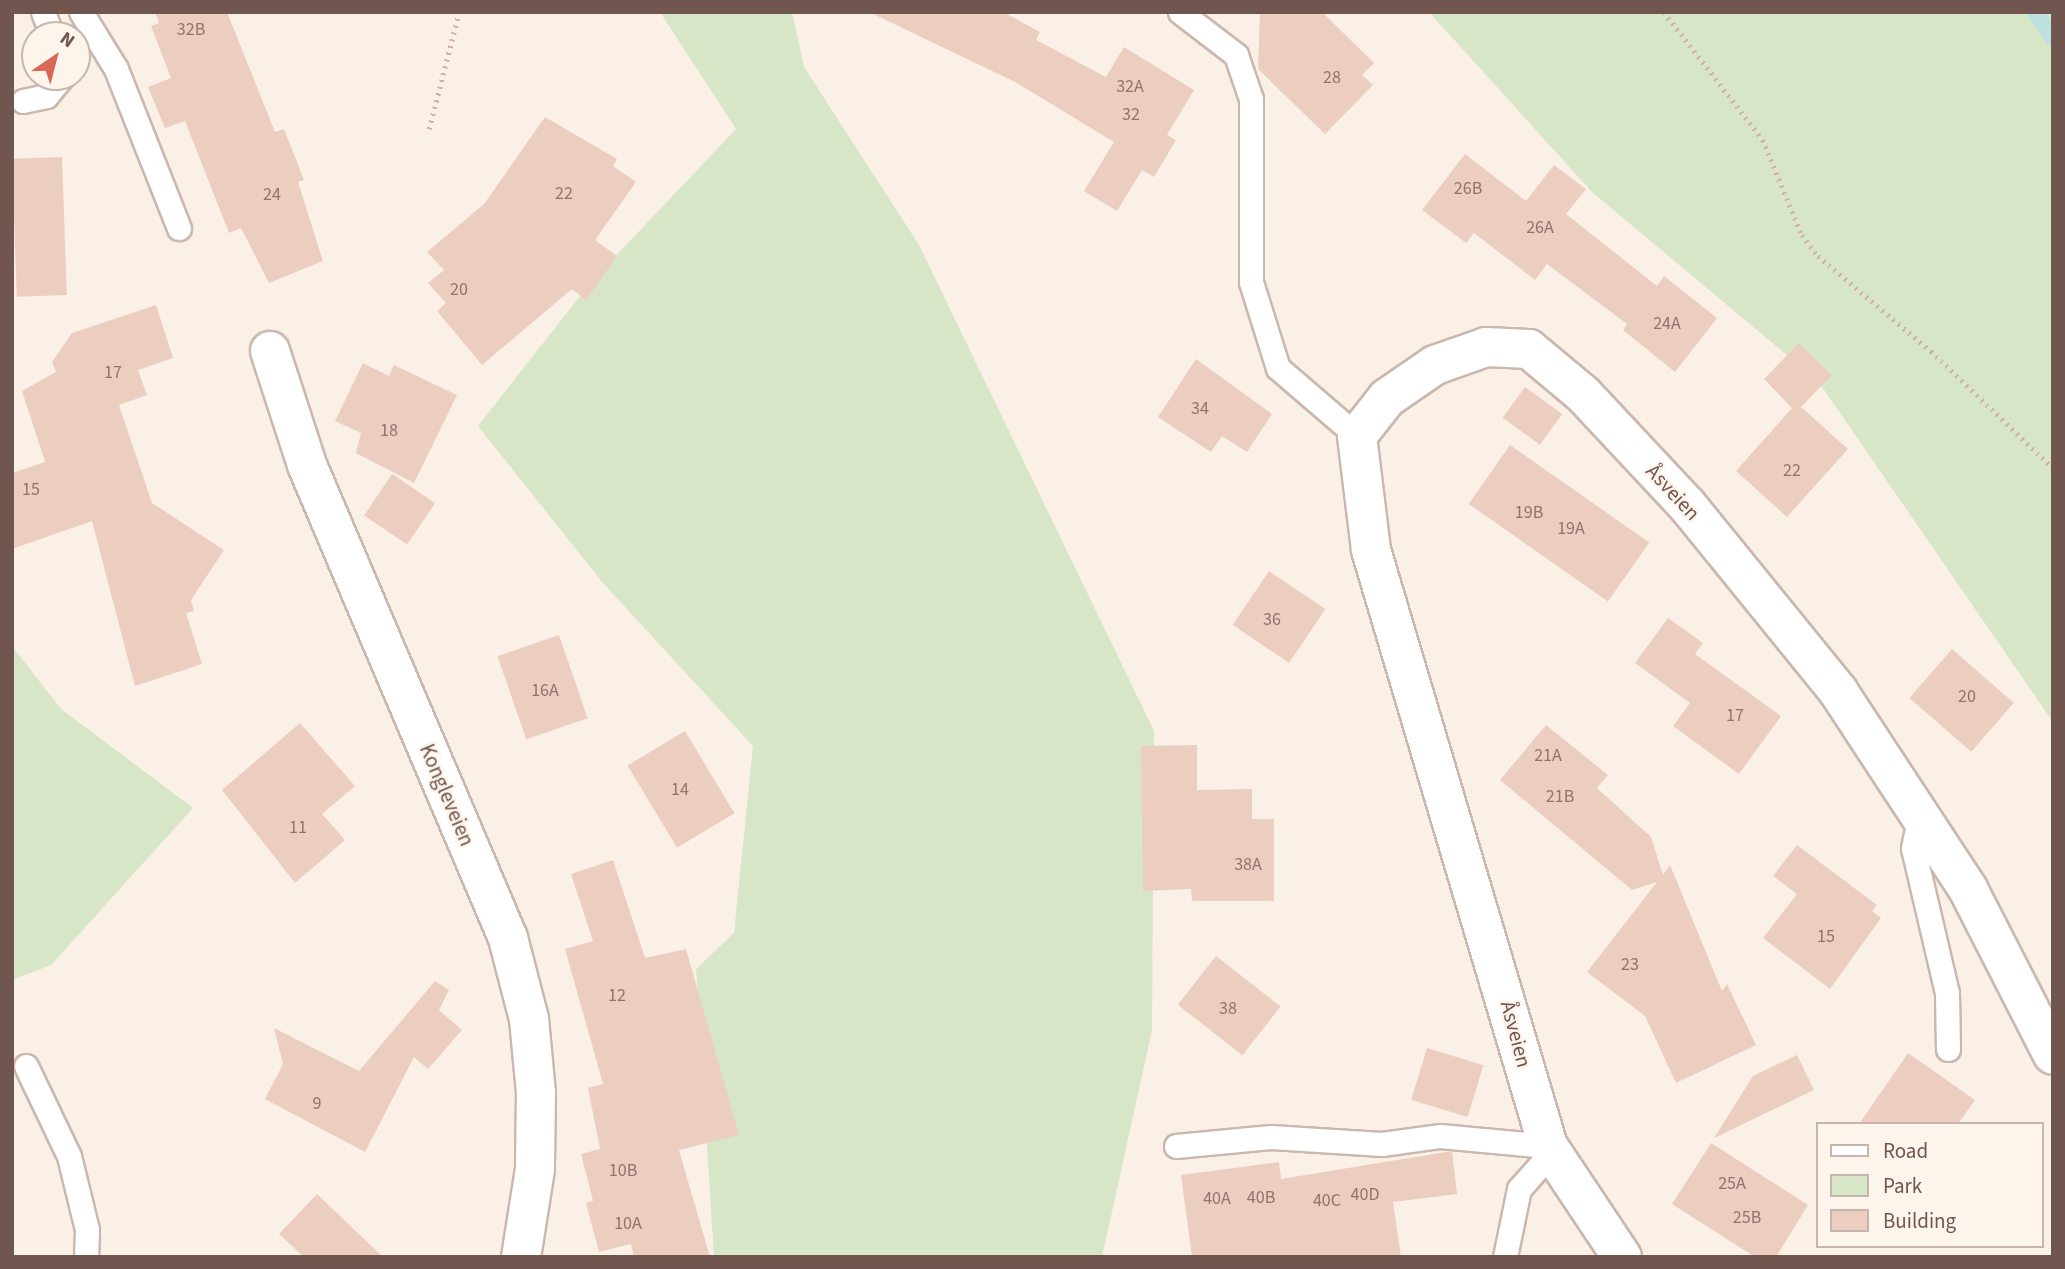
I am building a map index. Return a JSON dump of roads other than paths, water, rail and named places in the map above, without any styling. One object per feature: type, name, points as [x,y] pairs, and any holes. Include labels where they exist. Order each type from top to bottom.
[{"type":"street","name":"Åsveien","points":[[1622,1257],[1550,1149],[1371,550],[1357,436],[1387,398],[1435,365],[1486,347],[1529,349],[1583,394],[1740,565],[1838,691],[1968,889],[2053,1055]]},
{"type":"street","name":"Kongleveien","points":[[270,351],[307,464],[508,938],[529,1019],[536,1093],[535,1169],[521,1257]]},
{"type":"lane","points":[[81,12],[116,69],[179,228]]},
{"type":"lane","points":[[1180,12],[1236,55],[1251,99],[1251,282],[1278,368],[1357,436]]},
{"type":"lane","points":[[23,101],[46,96],[50,91]]},
{"type":"lane","points":[[1920,815],[1913,848],[1948,993],[1948,1049]]},
{"type":"lane","points":[[26,1066],[69,1156],[87,1230],[86,1257]]},
{"type":"lane","points":[[1176,1146],[1271,1137],[1382,1144],[1440,1136],[1550,1149]]},
{"type":"lane","points":[[1505,1257],[1519,1189],[1550,1149]]},
{"type":"waterway","points":[[2035,12],[2053,38]]}]
